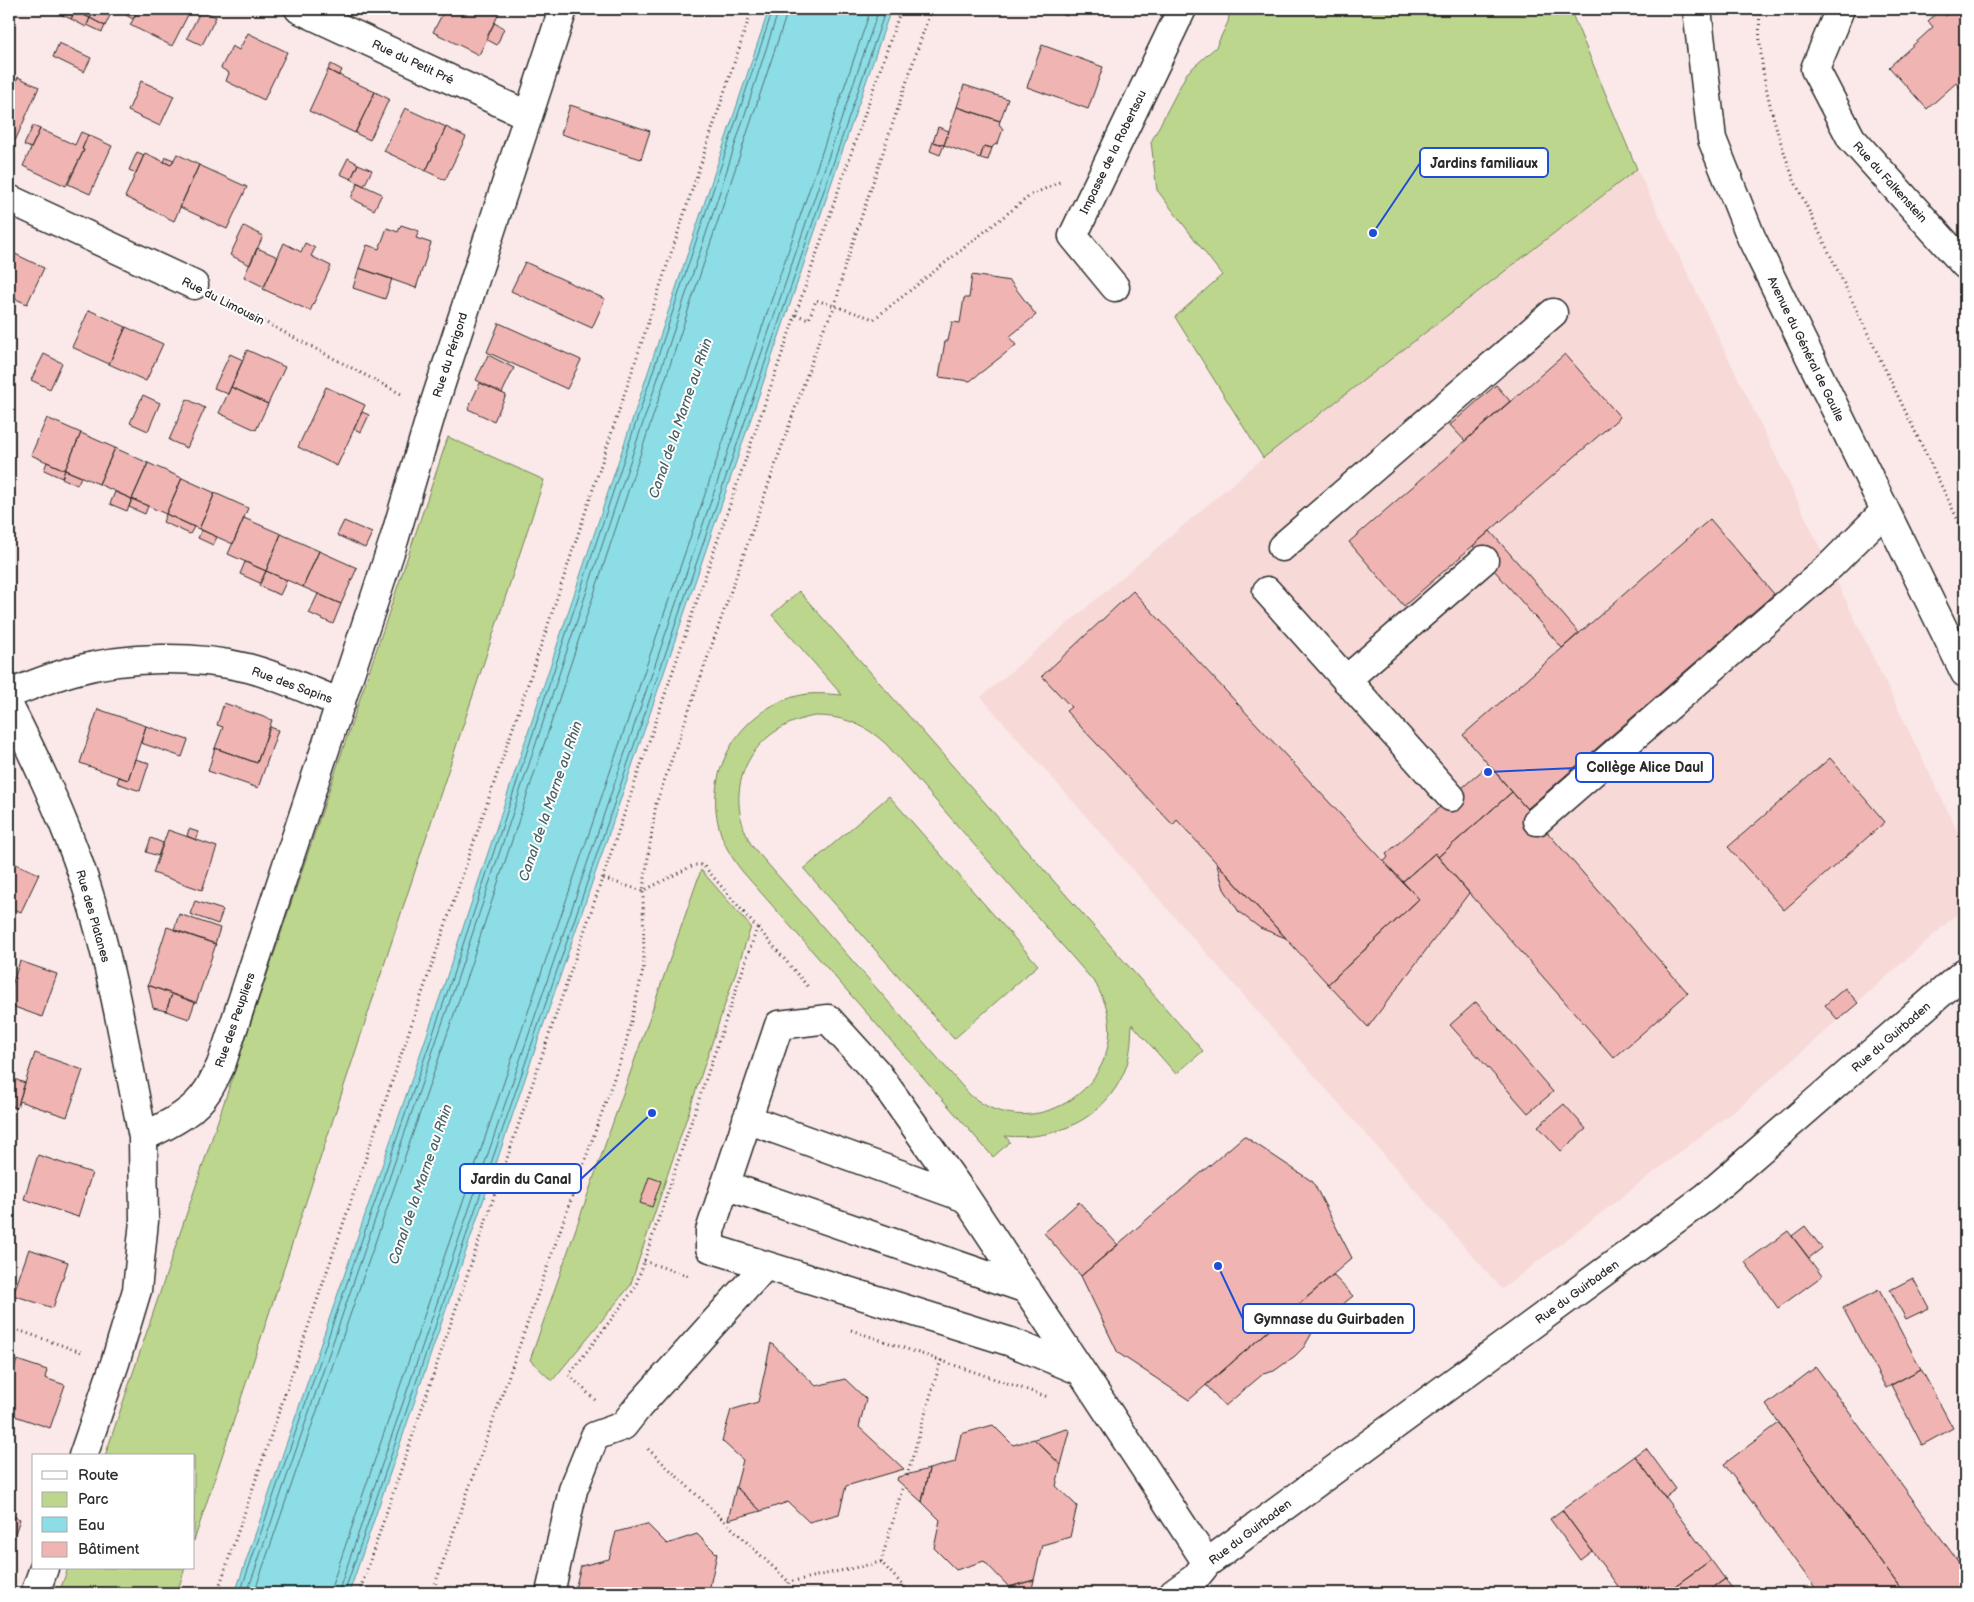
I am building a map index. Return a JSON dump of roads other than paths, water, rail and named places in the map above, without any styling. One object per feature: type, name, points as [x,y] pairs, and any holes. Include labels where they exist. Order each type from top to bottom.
[{"type":"street","name":"Rue du Petit Pré","points":[[299,9],[527,115]]},
{"type":"street","name":"Rue du Périgord","points":[[341,703],[394,540],[432,411],[563,9]]},
{"type":"street","name":"Impasse de la Robertsau","points":[[1115,287],[1073,236],[1182,9]]},
{"type":"street","name":"Avenue du Général de Gaulle","points":[[1697,9],[1712,139],[1751,237],[1965,673]]},
{"type":"street","name":"Rue du Falkenstein","points":[[1840,9],[1815,69],[1850,138],[1965,265]]},
{"type":"street","name":"Rue du Limousin","points":[[9,199],[194,285]]},
{"type":"street","points":[[1282,547],[1553,313]]},
{"type":"street","points":[[1537,821],[1830,566],[1885,511]]},
{"type":"street","points":[[1346,680],[1484,560]]},
{"type":"street","points":[[1267,591],[1451,797]]},
{"type":"street","name":"Rue des Sapins","points":[[9,694],[73,671],[104,664],[143,660],[182,660],[247,668],[341,703]]},
{"type":"street","name":"Rue des Peupliers","points":[[143,1137],[177,1120],[193,1109],[208,1090],[221,1065],[341,703]]},
{"type":"street","name":"Rue des Platanes","points":[[9,706],[63,821],[87,889],[116,1002],[143,1137]]},
{"type":"street","name":"Rue du Guirbaden","points":[[1174,1593],[1194,1578],[1207,1563],[1706,1197],[1965,972]]},
{"type":"street","points":[[1081,1371],[1011,1342],[710,1248],[710,1231],[779,1025],[828,1019],[877,1073],[966,1198],[1027,1289],[1081,1371],[1207,1563]]},
{"type":"street","points":[[748,1119],[966,1198]]},
{"type":"street","points":[[84,1454],[115,1364],[137,1290],[144,1221],[143,1137]]},
{"type":"street","points":[[725,1185],[1027,1289]]},
{"type":"street","points":[[550,1593],[573,1490],[595,1436],[623,1426],[765,1266]]},
{"type":"street","points":[[35,1593],[43,1570]]},
{"type":"water","name":"Canal de la Marne au Rhin","points":[[769,9],[891,9],[349,1593],[235,1593],[442,991]]},
{"type":"place","name":"Jardins familiaux","points":[[1373,233]]},
{"type":"place","name":"Collège Alice Daul","points":[[1488,772]]},
{"type":"place","name":"Jardin du Canal","points":[[652,1113]]},
{"type":"place","name":"Gymnase du Guirbaden","points":[[1218,1266]]}]
